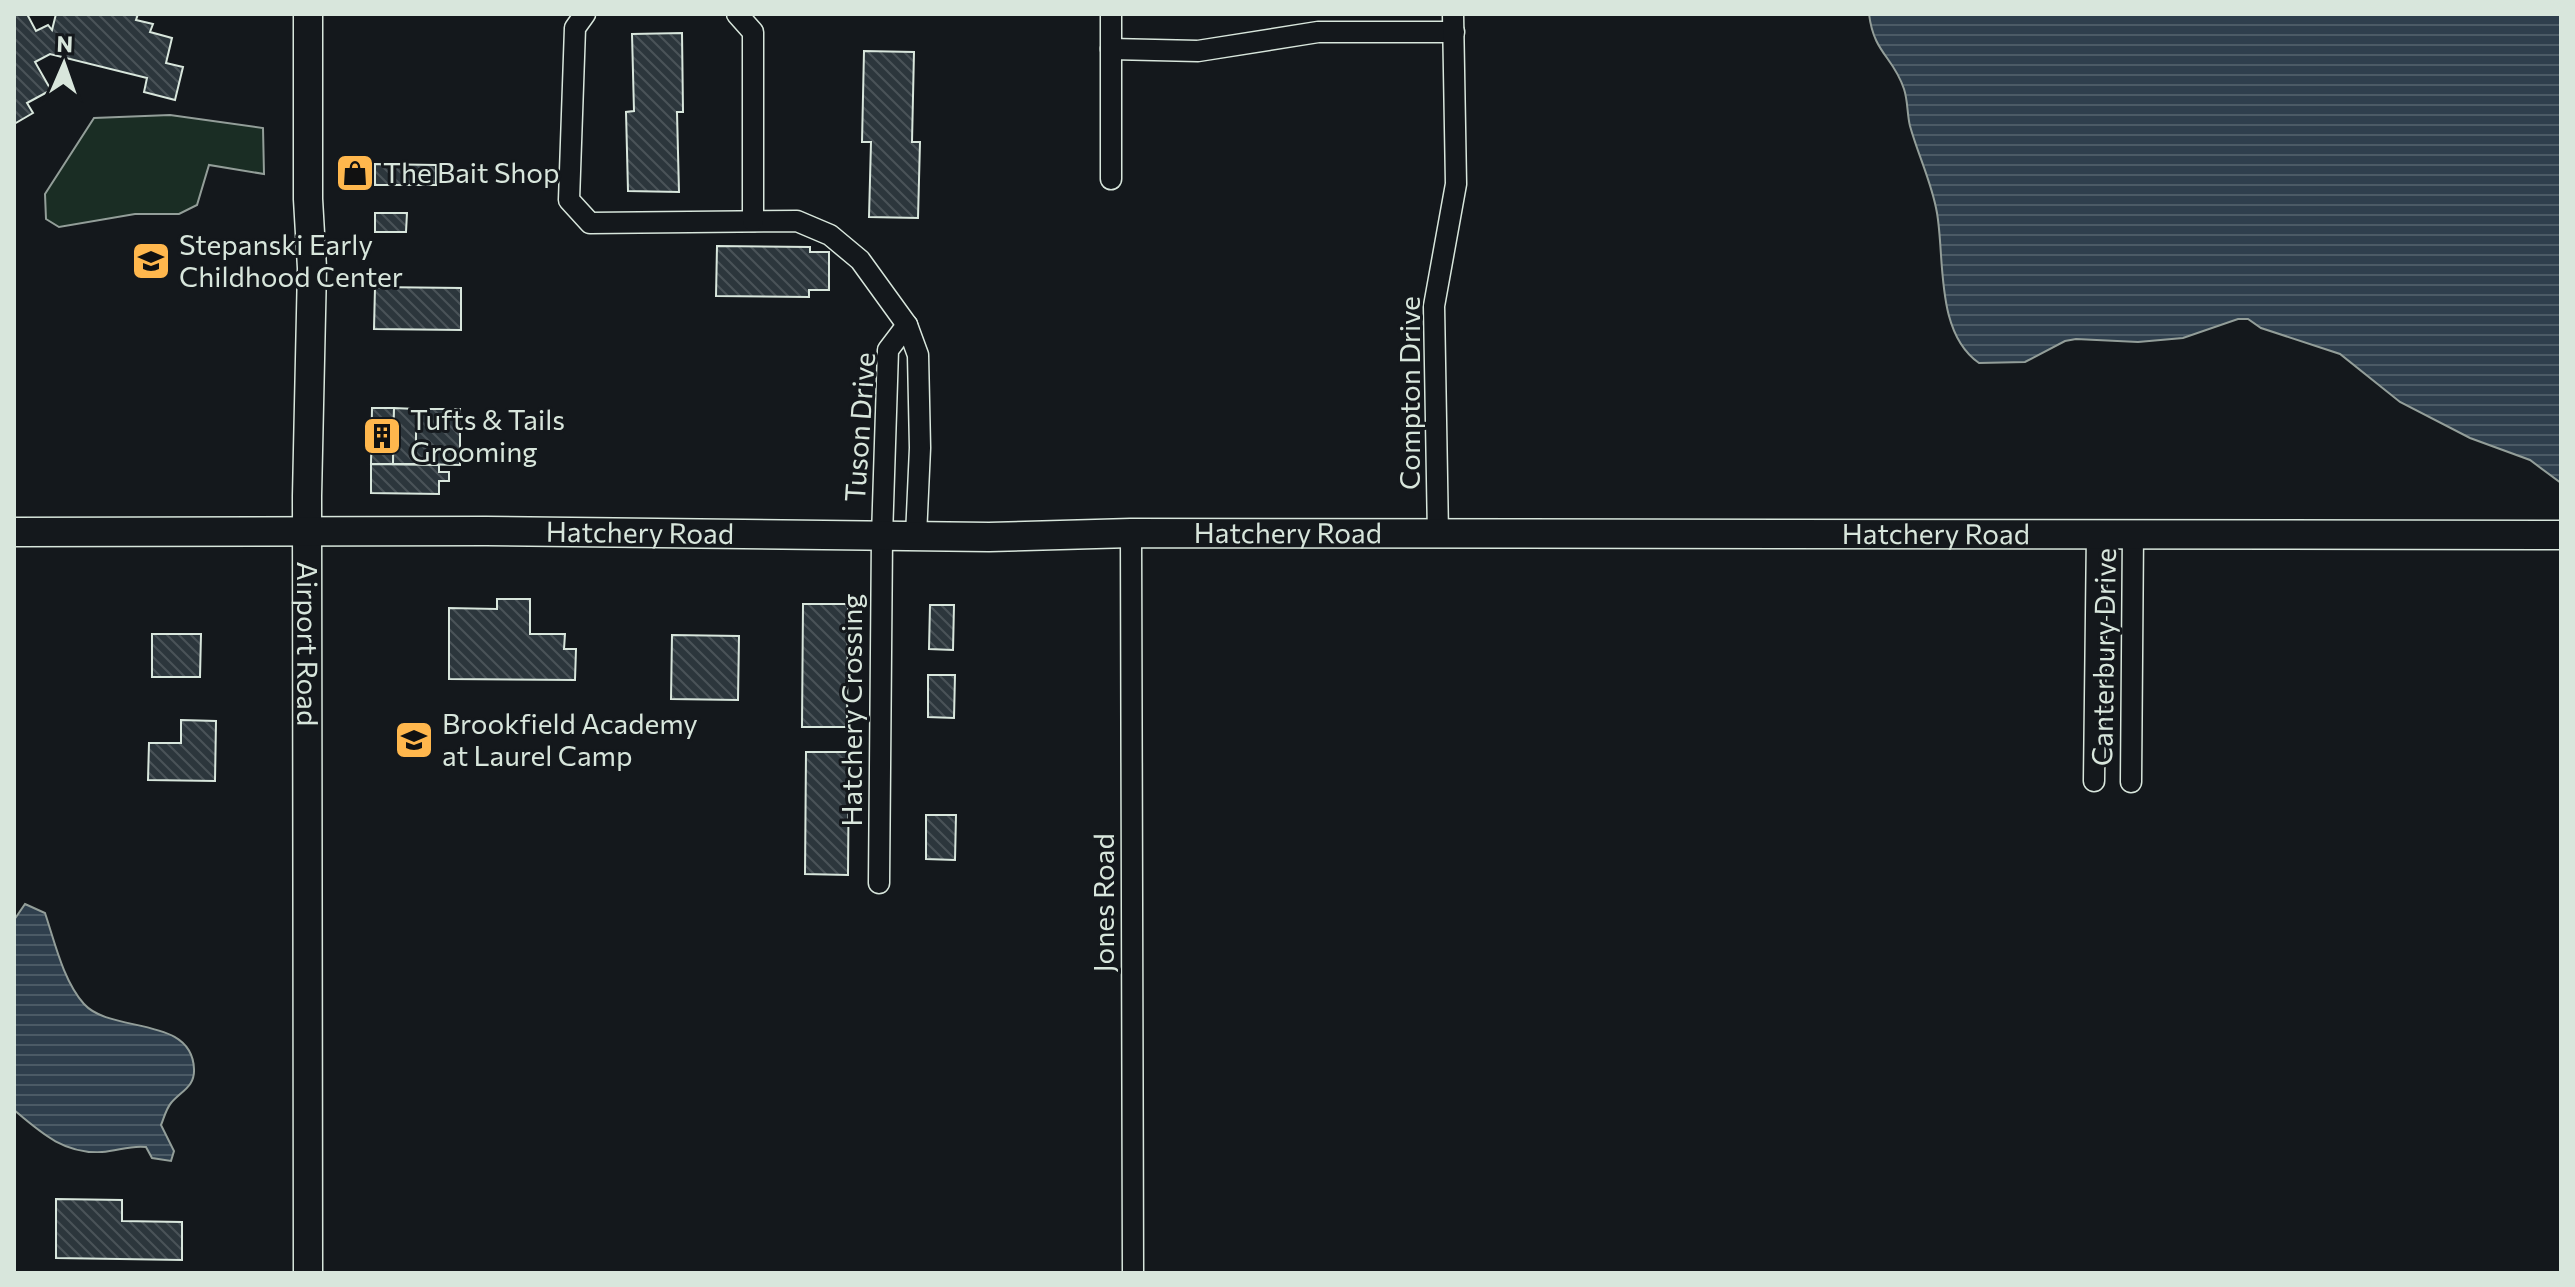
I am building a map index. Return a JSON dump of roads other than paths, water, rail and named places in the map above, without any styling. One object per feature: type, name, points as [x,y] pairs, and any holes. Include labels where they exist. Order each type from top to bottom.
[{"type":"street","name":"Airport Road","points":[[308,14],[308,199],[312,268],[307,532],[308,1273]]},
{"type":"street","name":"Tuson Drive","points":[[585,14],[575,28],[569,200],[590,223],[797,221],[830,235],[860,260],[907,325],[918,355],[920,448],[916,536]]},
{"type":"street","points":[[737,14],[753,32],[753,221]]},
{"type":"street","points":[[1111,14],[1111,179]]},
{"type":"street","points":[[1111,49],[1198,51],[1318,32],[1453,23]]},
{"type":"street","name":"Compton Drive","points":[[1438,535],[1434,306],[1456,184],[1453,23]]},
{"type":"street","name":"Tuson Drive","points":[[882,537],[888,350],[907,325]]},
{"type":"street","name":"Hatchery Road","points":[[14,532],[882,537],[1131,533],[2133,532],[2379,537],[2561,535]]},
{"type":"street","name":"Canterbury Drive","points":[[2094,781],[2097,532]]},
{"type":"street","name":"Canterbury Drive","points":[[2131,782],[2133,532]]},
{"type":"street","name":"Jones Road","points":[[1131,533],[1133,1273]]},
{"type":"street","name":"Hatchery Crossing","points":[[879,883],[882,537]]},
{"type":"water","points":[[1869,14],[2561,14],[2561,483],[2530,460],[2470,438],[2400,402],[2340,354],[2261,328],[2248,319],[2238,319],[2183,338],[2138,342],[2076,339],[2065,341],[2025,362],[1979,363],[1965,350],[1948,314],[1935,202],[1910,126],[1904,89],[1895,69],[1879,47]]},
{"type":"water","points":[[25,904],[45,913],[65,973],[84,1004],[112,1019],[165,1033],[180,1040],[190,1052],[194,1075],[187,1088],[169,1105],[161,1125],[174,1151],[171,1161],[152,1158],[146,1147],[102,1152],[76,1150],[44,1134],[14,1110],[14,920]]},
{"type":"place","name":"The Bait Shop","points":[[355,173]]},
{"type":"place","name":"Stepanski Early Childhood Center","points":[[151,261]]},
{"type":"place","name":"Tufts & Tails Grooming","points":[[382,436]]},
{"type":"place","name":"Brookfield Academy at Laurel Camp","points":[[414,740]]}]
